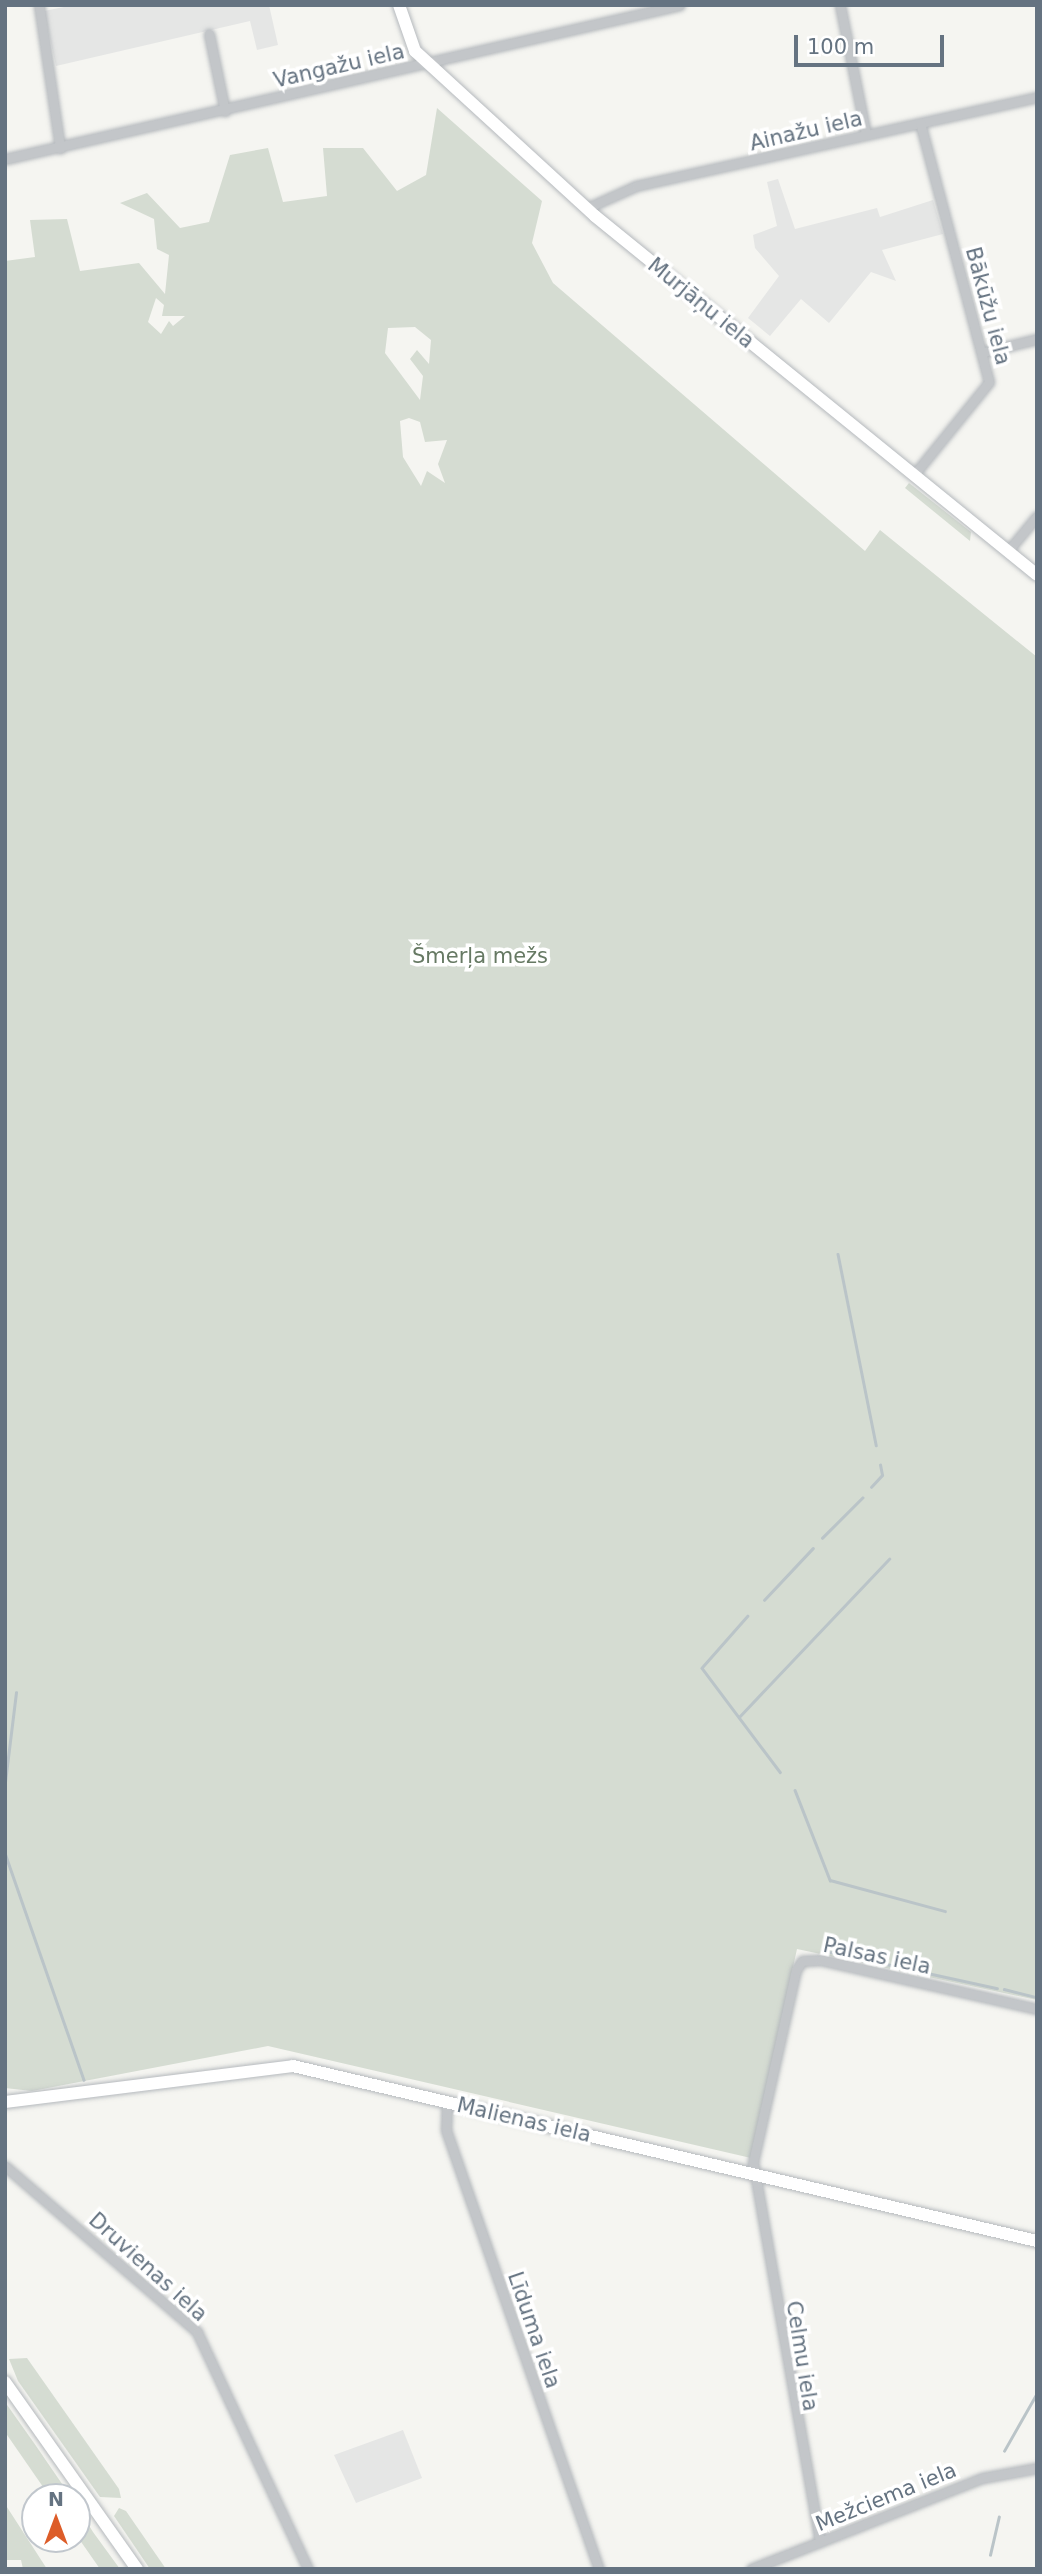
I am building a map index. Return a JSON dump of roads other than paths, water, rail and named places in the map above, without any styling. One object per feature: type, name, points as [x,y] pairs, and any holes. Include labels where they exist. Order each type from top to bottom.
[{"type":"street","points":[[39,5],[60,148]]},
{"type":"street","name":"Murjāņu iela","points":[[399,5],[407,40],[428,63],[587,208],[1037,575]]},
{"type":"street","name":"Vangažu iela","points":[[5,159],[225,111],[680,5]]},
{"type":"street","points":[[841,5],[866,134]]},
{"type":"street","points":[[209,34],[225,111]]},
{"type":"street","name":"Ainažu iela","points":[[587,208],[636,186],[1037,97]]},
{"type":"street","name":"Bākūžu iela","points":[[913,476],[989,382],[984,352],[920,123]]},
{"type":"street","points":[[984,352],[1037,339]]},
{"type":"street","points":[[1008,551],[1037,516]]},
{"type":"street","name":"Palsas iela","points":[[754,2174],[802,1961],[1037,2009]]},
{"type":"street","name":"Malienas iela","points":[[5,2102],[263,2066],[323,2071],[1037,2241]]},
{"type":"street","name":"Līduma iela","points":[[447,2102],[446,2130],[599,2569]]},
{"type":"street","name":"Druvienas iela","points":[[5,2166],[197,2332],[308,2569]]},
{"type":"street","name":"Celmu iela","points":[[754,2174],[820,2542]]},
{"type":"street","points":[[5,2382],[137,2569]]},
{"type":"street","name":"Mežciema iela","points":[[751,2569],[982,2478],[1037,2468]]},
{"type":"waterway","points":[[838,1254],[876,1445]]},
{"type":"waterway","points":[[871,1487],[882,1475],[880,1465]]},
{"type":"waterway","points":[[822,1538],[862,1498]]},
{"type":"waterway","points":[[764,1600],[813,1548]]},
{"type":"waterway","points":[[739,1717],[889,1559]]},
{"type":"waterway","points":[[748,1616],[702,1668],[780,1772]]},
{"type":"waterway","points":[[5,1782],[16,1693]]},
{"type":"waterway","points":[[795,1790],[830,1880],[945,1911]]},
{"type":"waterway","points":[[5,1853],[84,2080]]},
{"type":"waterway","points":[[822,1950],[997,1988]]},
{"type":"waterway","points":[[1004,1989],[1037,1997]]},
{"type":"waterway","points":[[1004,2451],[1037,2393]]},
{"type":"waterway","points":[[990,2555],[999,2517]]},
{"type":"park label","name":"Šmerļa mežs","points":[[480,956]]}]
